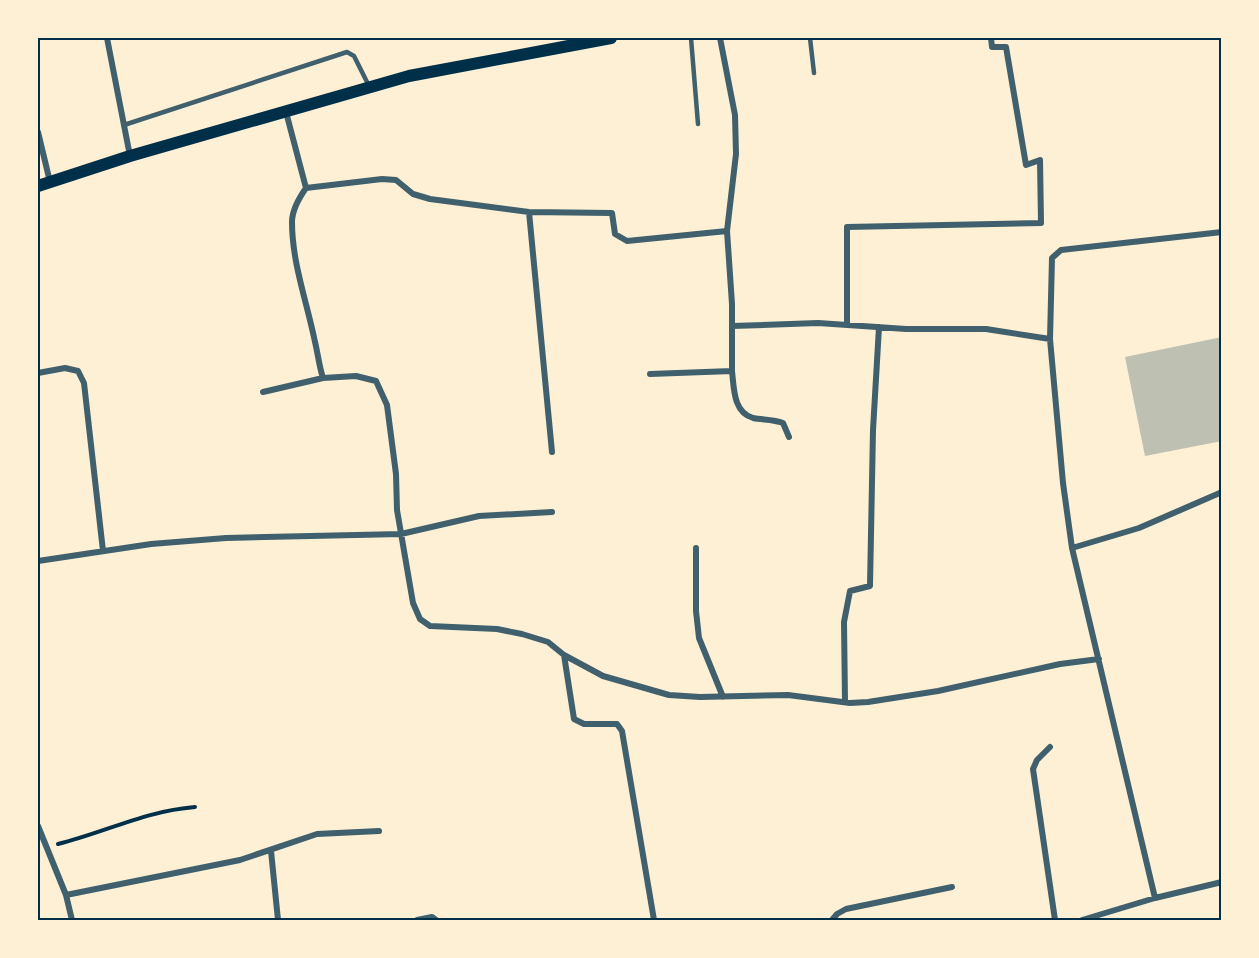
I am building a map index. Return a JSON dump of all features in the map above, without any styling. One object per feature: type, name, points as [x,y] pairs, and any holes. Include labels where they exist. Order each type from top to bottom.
[{"type":"main road","points":[[38,186],[130,156],[369,86],[408,76],[611,38]]},
{"type":"street","points":[[107,38],[130,156]]},
{"type":"street","points":[[720,38],[735,115],[736,154],[727,231],[732,371],[740,409],[754,418],[783,423],[789,437]]},
{"type":"street","points":[[847,324],[847,227],[1041,223],[1040,160],[1026,165],[1006,47],[992,47],[991,38]]},
{"type":"street","points":[[285,110],[306,188],[298,200],[291,220],[300,286],[323,378]]},
{"type":"street","points":[[38,132],[50,182]]},
{"type":"street","points":[[306,188],[382,179],[396,180],[413,194],[430,200],[529,212],[612,213],[615,234],[627,241],[727,231]]},
{"type":"street","points":[[529,212],[552,452]]},
{"type":"street","points":[[1155,898],[1072,548],[1063,483],[1050,339],[1052,258],[1058,252],[1221,232]]},
{"type":"street","points":[[732,326],[847,324],[879,327],[986,329],[1050,339]]},
{"type":"street","points":[[845,702],[844,622],[850,591],[870,586],[873,430],[879,327]]},
{"type":"street","points":[[38,373],[65,368],[78,371],[84,383],[103,551]]},
{"type":"street","points":[[650,374],[732,371]]},
{"type":"street","points":[[262,392],[323,378],[356,376],[376,381],[387,405],[400,534],[413,603],[420,619],[430,626],[497,629],[522,634],[548,642],[564,656],[603,676],[669,694],[723,697],[803,696],[845,702],[868,702],[938,691],[1060,664],[1099,659]]},
{"type":"street","points":[[1072,548],[1139,528],[1221,492]]},
{"type":"street","points":[[38,561],[103,551],[226,538],[400,534],[479,516],[552,512]]},
{"type":"street","points":[[696,548],[696,611],[699,638],[723,697]]},
{"type":"street","points":[[564,656],[574,719],[584,724],[617,724],[622,731],[654,921]]},
{"type":"street","points":[[1050,747],[1037,760],[1033,769],[1055,921]]},
{"type":"street","points":[[38,826],[40,838],[66,895],[72,921]]},
{"type":"street","points":[[66,895],[271,851],[317,834],[379,831]]},
{"type":"street","points":[[271,851],[278,921]]},
{"type":"street","points":[[1082,921],[1155,898],[1221,882]]},
{"type":"street","points":[[832,921],[837,914],[846,909],[952,887]]},
{"type":"street","points":[[417,921],[432,917],[436,921]]},
{"type":"lane","points":[[691,38],[698,124]]},
{"type":"lane","points":[[810,38],[814,73]]},
{"type":"lane","points":[[124,125],[347,52],[354,56],[369,86]]},
{"type":"path","points":[[46,847],[99,834],[148,814],[195,807]]},
{"type":"building","points":[[1222,337],[1222,441],[1145,456],[1125,357]]}]
